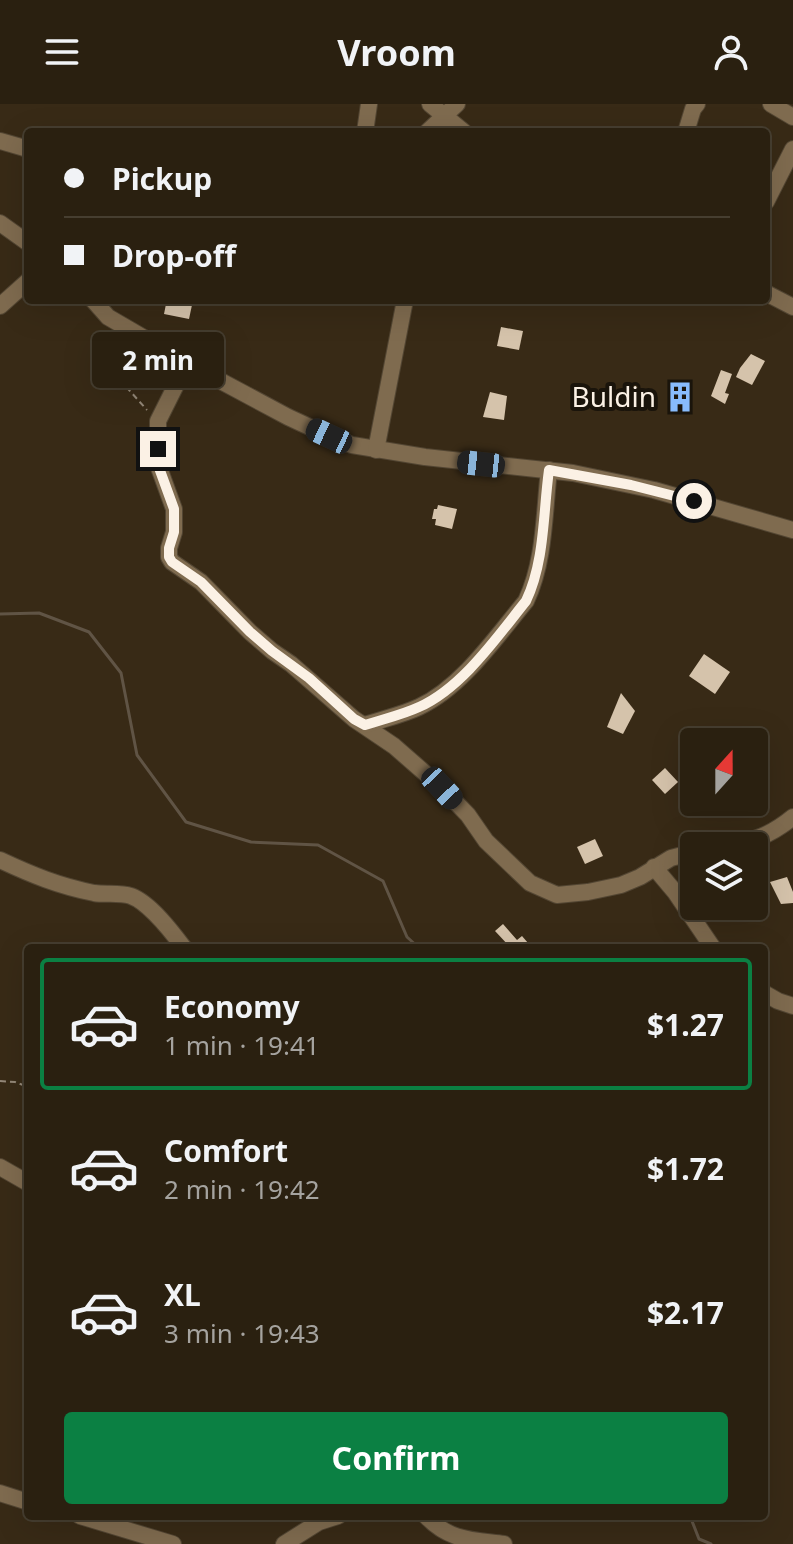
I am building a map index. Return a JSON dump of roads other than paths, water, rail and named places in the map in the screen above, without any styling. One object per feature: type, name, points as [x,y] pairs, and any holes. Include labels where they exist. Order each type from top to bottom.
[{"type":"street","points":[[366,128],[369,104]]},
{"type":"street","points":[[430,104],[459,128]]},
{"type":"street","points":[[431,128],[457,104]]},
{"type":"street","points":[[688,128],[697,104]]},
{"type":"street","points":[[771,104],[793,117]]},
{"type":"street","points":[[0,141],[24,148]]},
{"type":"street","points":[[770,194],[793,149]]},
{"type":"street","points":[[0,223],[24,240]]},
{"type":"street","points":[[0,306],[24,285]]},
{"type":"street","points":[[770,295],[793,307]]},
{"type":"street","points":[[97,304],[108,317],[187,363],[270,408],[352,445],[487,465],[549,470],[654,490],[793,530]]},
{"type":"street","points":[[376,450],[404,304]]},
{"type":"street","points":[[187,363],[158,421],[158,465],[174,509],[174,532],[169,548],[172,562],[201,582],[272,651],[354,719],[394,746],[442,788],[468,815],[486,841],[530,883],[557,895],[588,892],[621,885],[680,856]]},
{"type":"street","points":[[365,725],[419,707],[441,694],[470,669],[526,601],[540,549],[549,470]]},
{"type":"street","points":[[768,834],[793,817]]},
{"type":"street","points":[[0,860],[67,887],[134,897],[147,906],[180,944]]},
{"type":"street","points":[[654,867],[710,944]]},
{"type":"street","points":[[768,995],[793,1006]]},
{"type":"street","points":[[0,1167],[24,1181]]},
{"type":"street","points":[[0,1493],[24,1501]]},
{"type":"street","points":[[93,1520],[173,1544]]},
{"type":"street","points":[[284,1544],[325,1520]]},
{"type":"street","points":[[431,1520],[460,1538],[504,1544]]},
{"type":"waterway","points":[[0,614],[39,613],[89,632],[121,673],[137,755],[186,822],[251,842],[318,845],[383,881],[407,937],[415,944]]},
{"type":"waterway","points":[[692,1520],[699,1539],[711,1544]]},
{"type":"place","name":"Buldin","points":[[680,397]]}]
